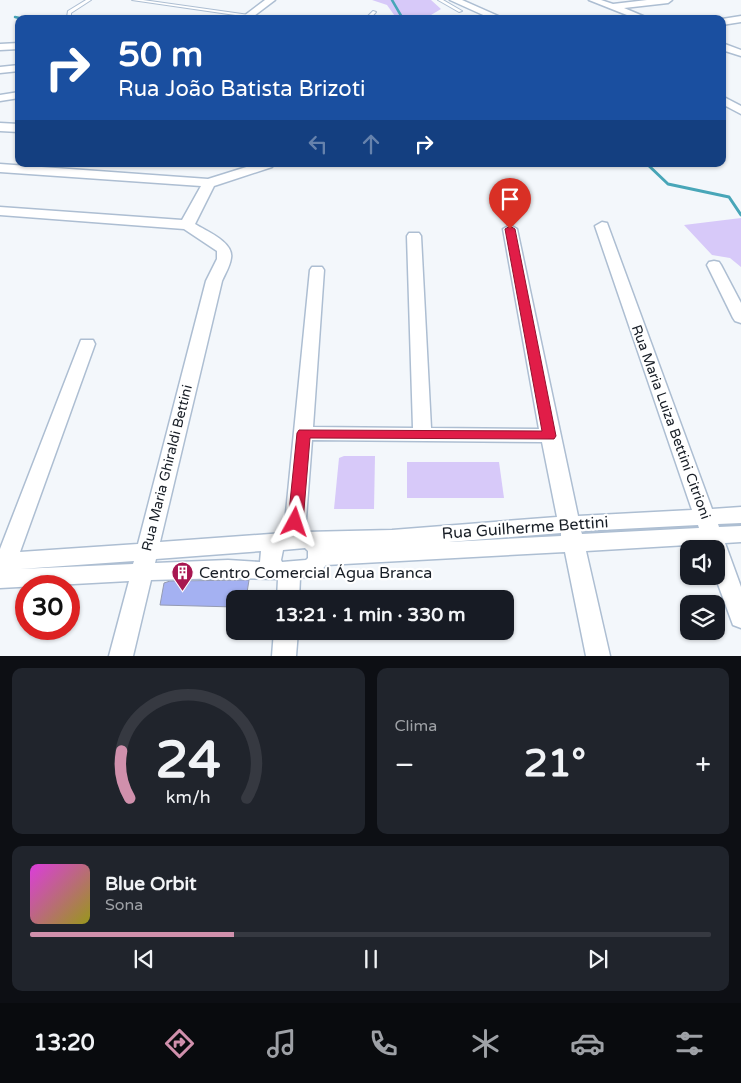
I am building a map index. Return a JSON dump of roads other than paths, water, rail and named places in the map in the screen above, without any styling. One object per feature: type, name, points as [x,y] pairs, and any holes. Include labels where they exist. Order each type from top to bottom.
[{"type":"street","points":[[249,15],[271,0]]},
{"type":"street","points":[[454,0],[491,15]]},
{"type":"street","points":[[581,0],[622,15]]},
{"type":"street","points":[[593,0],[635,15]]},
{"type":"street","points":[[612,7],[668,0]]},
{"type":"street","points":[[726,21],[741,19]]},
{"type":"street","points":[[0,47],[15,46]]},
{"type":"street","points":[[726,48],[740,53]]},
{"type":"street","points":[[726,51],[740,53]]},
{"type":"street","points":[[0,70],[15,68]]},
{"type":"street","points":[[0,98],[15,96]]},
{"type":"street","points":[[726,100],[741,101]]},
{"type":"street","points":[[726,102],[741,111]]},
{"type":"street","points":[[0,168],[209,183],[259,167]]},
{"type":"street","points":[[0,211],[187,225],[209,183]]},
{"type":"street","name":"Rua Maria Ghiraldi Bettini","points":[[121,656],[214,281],[224,259],[220,246],[187,225]]},
{"type":"street","name":"Rua Maria Luiza Bettini Citrioni","points":[[602,226],[741,618]]},
{"type":"street","points":[[510,229],[550,436],[598,656]]},
{"type":"street","points":[[414,236],[422,433]]},
{"type":"street","points":[[714,265],[741,318]]},
{"type":"street","points":[[286,590],[283,570],[270,562],[299,545],[304,433],[317,270]]},
{"type":"street","points":[[2,570],[87,344]]},
{"type":"street","points":[[304,433],[550,436]]},
{"type":"street","name":"Rua Guilherme Bettini","points":[[2,570],[144,562],[299,545],[572,534],[708,526],[741,515]]},
{"type":"street","name":"Rua Guilherme Bettini","points":[[708,526],[741,534]]},
{"type":"street","name":"Rua Guilherme Bettini","points":[[144,562],[283,570],[311,567],[317,563],[299,545]]},
{"type":"street","points":[[284,656],[285,640]]},
{"type":"lane","points":[[69,15],[69,12],[89,0]]},
{"type":"lane","points":[[134,0],[249,15]]},
{"type":"lane","points":[[168,0],[249,15]]},
{"type":"lane","points":[[440,0],[460,11]]},
{"type":"lane","points":[[371,15],[374,12]]},
{"type":"waterway","points":[[392,0],[401,15]]},
{"type":"waterway","points":[[650,167],[668,184],[729,197],[741,215]]},
{"type":"place","name":"Centro Comercial Água Branca","points":[[183,592]]}]
